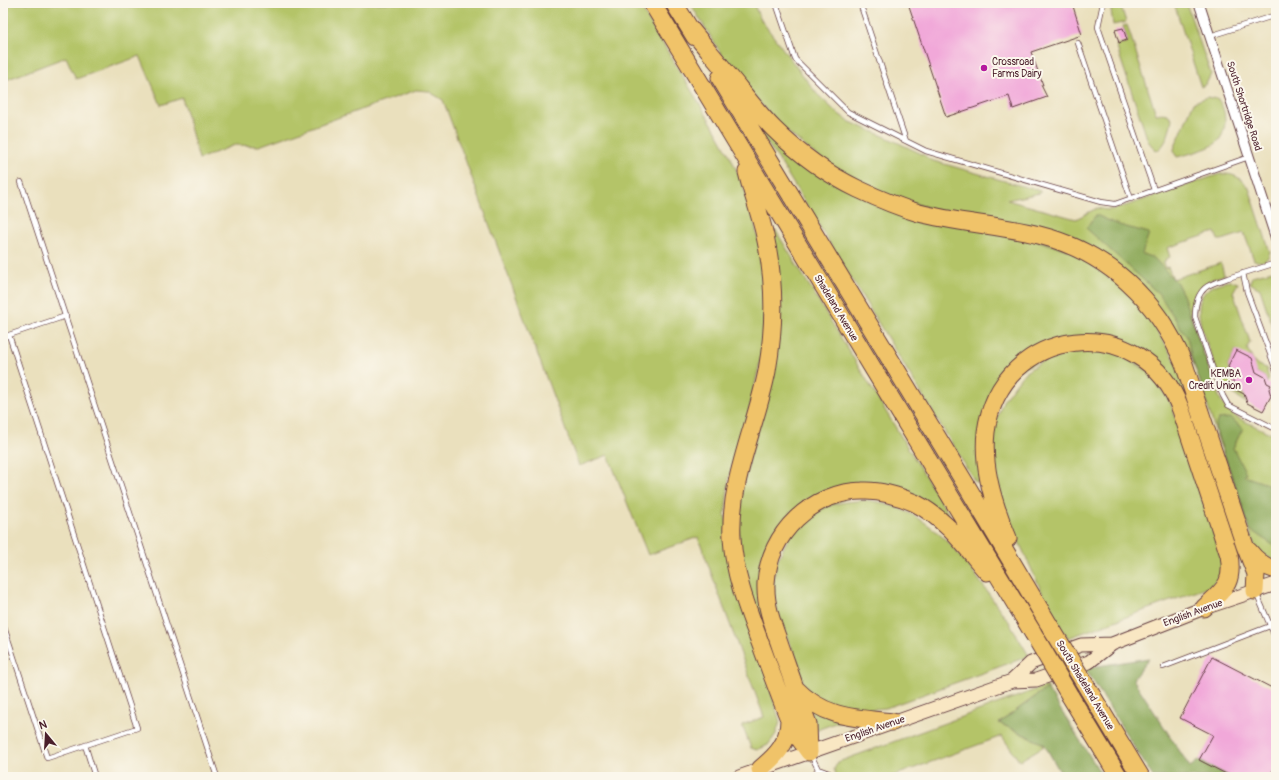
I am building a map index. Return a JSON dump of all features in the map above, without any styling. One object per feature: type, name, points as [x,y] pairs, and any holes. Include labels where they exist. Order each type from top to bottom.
[{"type":"highway","name":"Shadeland Avenue","points":[[652,3],[1022,612]]},
{"type":"highway","name":"Shadeland Avenue","points":[[674,3],[1030,592]]},
{"type":"highway","points":[[689,28],[757,111],[805,156],[837,178],[879,199],[919,213],[1039,235],[1066,244],[1099,260],[1132,286],[1162,322],[1180,354],[1245,546],[1256,574],[1255,591]]},
{"type":"highway","points":[[742,152],[767,245],[772,282],[772,319],[767,371],[735,492],[732,539],[741,590],[789,719],[796,734],[809,752]]},
{"type":"highway","points":[[1030,592],[996,507],[987,464],[985,450],[986,434],[992,409],[1000,392],[1010,377],[1019,367],[1031,358],[1048,348],[1065,343],[1086,341],[1097,342],[1124,349],[1152,367],[1168,385],[1179,406],[1229,554],[1231,568],[1229,580],[1225,588],[1204,608]]},
{"type":"highway","points":[[809,752],[808,724],[768,611],[766,598],[767,574],[773,552],[784,531],[809,508],[831,496],[847,492],[881,492],[902,498],[927,511],[944,523],[957,536],[1022,612]]},
{"type":"highway","points":[[1245,546],[1252,556],[1258,561],[1269,568],[1276,570]]},
{"type":"highway","points":[[1229,554],[1244,580],[1255,591]]},
{"type":"highway","name":"South Shadeland Avenue","points":[[1030,592],[1140,777]]},
{"type":"highway","name":"South Shadeland Avenue","points":[[1022,612],[1119,777]]},
{"type":"highway","points":[[795,688],[813,703],[839,715],[893,722]]},
{"type":"highway","points":[[760,770],[780,750],[789,728],[789,719]]},
{"type":"street","name":"South Shortridge Road","points":[[1199,3],[1276,239]]},
{"type":"street","name":"English Avenue","points":[[739,777],[1012,681],[1036,680],[1089,662],[1112,644],[1204,608],[1276,584]]},
{"type":"street","name":"English Avenue","points":[[1012,681],[1031,663],[1081,645],[1112,644]]},
{"type":"lane","points":[[776,3],[795,59],[848,112],[926,151],[1101,202],[1116,204],[1249,157]]},
{"type":"lane","points":[[1103,3],[1098,26],[1154,190]]},
{"type":"lane","points":[[861,6],[906,141]]},
{"type":"lane","points":[[1210,36],[1276,15]]},
{"type":"lane","points":[[1078,43],[1131,199]]},
{"type":"lane","points":[[21,182],[218,777]]},
{"type":"lane","points":[[1276,263],[1228,278],[1206,287],[1200,294],[1195,307],[1195,317],[1219,387],[1228,405],[1276,429]]},
{"type":"lane","points":[[1243,273],[1247,292],[1276,370]]},
{"type":"lane","points":[[3,337],[66,316]]},
{"type":"lane","points":[[3,624],[46,758],[137,728],[9,335]]},
{"type":"lane","points":[[1255,591],[1276,639]]},
{"type":"lane","points":[[1163,668],[1270,626]]},
{"type":"lane","points":[[85,745],[95,777]]},
{"type":"lane","points":[[809,752],[818,769],[829,773],[831,777]]},
{"type":"lane","points":[[814,777],[818,769]]},
{"type":"green space","points":[[3,3],[638,3],[718,134],[731,158],[752,211],[764,268],[766,323],[762,352],[750,407],[729,478],[725,515],[780,722],[776,734],[768,745],[757,750],[751,748],[742,725],[764,717],[698,537],[648,555],[608,455],[579,466],[443,100],[428,91],[416,90],[259,146],[235,145],[199,159],[182,98],[161,105],[140,56],[76,79],[66,57],[3,81]]},
{"type":"green space","points":[[690,3],[753,3],[761,20],[817,94],[848,121],[924,155],[930,160],[1040,191],[1040,193],[1007,200],[1076,219],[1097,208],[1108,210],[1116,209],[1220,174],[1233,175],[1243,181],[1249,188],[1270,252],[1268,257],[1260,262],[1254,260],[1244,233],[1218,240],[1215,232],[1167,248],[1170,257],[1163,263],[1165,268],[1168,267],[1173,279],[1221,263],[1224,275],[1203,285],[1195,295],[1192,302],[1192,319],[1217,392],[1223,405],[1236,417],[1276,436],[1276,562],[1256,550],[1192,359],[1184,346],[1116,265],[881,193],[829,166],[779,125],[730,68]]},
{"type":"green space","points":[[1110,3],[1120,3],[1126,22],[1113,25]]},
{"type":"green space","points":[[1174,3],[1186,3],[1211,74],[1206,84],[1201,87]]},
{"type":"green space","points":[[1127,25],[1156,114],[1167,114],[1172,119],[1169,132],[1163,145],[1156,151],[1148,141],[1116,45],[1128,42],[1123,26]]},
{"type":"green space","points":[[1208,97],[1218,100],[1224,111],[1225,123],[1222,135],[1212,146],[1197,152],[1177,157],[1174,149],[1194,102]]},
{"type":"green space","points":[[762,122],[826,177],[1072,250],[1137,298],[1176,362],[1206,452],[1204,452],[1176,388],[1093,336],[998,380],[983,480],[976,483],[779,160],[755,126]]},
{"type":"green space","points":[[1096,215],[1119,225],[1149,233],[1142,254],[1154,258],[1177,283],[1183,295],[1217,392],[1204,393],[1192,359],[1187,337],[1159,294],[1086,228]]},
{"type":"green space","points":[[776,231],[952,520],[874,485],[778,530],[767,626],[764,628],[743,576],[737,513],[757,424],[770,234]]},
{"type":"green space","points":[[1272,271],[1276,273],[1276,337],[1260,289],[1250,283],[1252,276]]},
{"type":"green space","points":[[1231,281],[1238,283],[1233,292],[1250,342],[1247,348],[1254,363],[1266,368],[1269,378],[1267,383],[1265,377],[1256,372],[1236,350],[1228,366],[1236,390],[1244,394],[1247,403],[1225,387],[1221,381],[1202,329],[1200,318],[1199,308],[1201,298],[1207,290],[1216,284]]},
{"type":"green space","points":[[1097,349],[1118,353],[1149,372],[1170,401],[1218,547],[1222,565],[1219,577],[1209,587],[1068,638],[1052,614],[1014,531],[996,483],[992,444],[996,421],[1003,401],[1024,373],[1050,357],[1075,350]]},
{"type":"green space","points":[[1230,418],[1243,428],[1233,448],[1246,473],[1244,476],[1267,484],[1276,499],[1276,547],[1249,529],[1242,504],[1215,428],[1218,419]]},
{"type":"green space","points":[[867,500],[891,505],[912,515],[931,527],[948,542],[978,578],[1008,620],[1029,656],[886,708],[851,711],[835,708],[810,693],[804,685],[795,656],[778,615],[773,590],[776,563],[791,533],[824,507],[845,502]]},
{"type":"green space","points":[[1149,658],[1133,679],[1190,767],[1199,760],[1232,777],[1153,777],[1085,668]]},
{"type":"green space","points":[[1046,686],[1047,688],[999,723],[1044,744],[1044,746],[1021,760],[1017,758],[1002,736],[890,777],[837,777],[834,769],[838,762]]},
{"type":"green space","points":[[1047,688],[1103,777],[1063,777],[1044,744],[999,723]]},
{"type":"green space","points":[[809,707],[843,720],[817,730]]},
{"type":"building","name":"Crossroad Farms Dairy","points":[[908,3],[1072,3],[1082,35],[1031,52],[1043,85],[1041,85],[1047,97],[1013,109],[1009,96],[946,117]]},
{"type":"building","points":[[1123,28],[1127,40],[1119,43],[1115,30]]},
{"type":"building","name":"KEMBA Credit Union","points":[[1236,350],[1252,358],[1256,372],[1265,377],[1267,383],[1271,385],[1269,389],[1271,396],[1263,411],[1247,403],[1244,394],[1236,390],[1228,366]]},
{"type":"building","points":[[1212,657],[1276,690],[1276,765],[1269,777],[1232,777],[1199,760],[1213,735],[1180,718]]},
{"type":"place","name":"Crossroad Farms Dairy","points":[[984,68]]},
{"type":"place","name":"KEMBA Credit Union","points":[[1249,380]]}]
